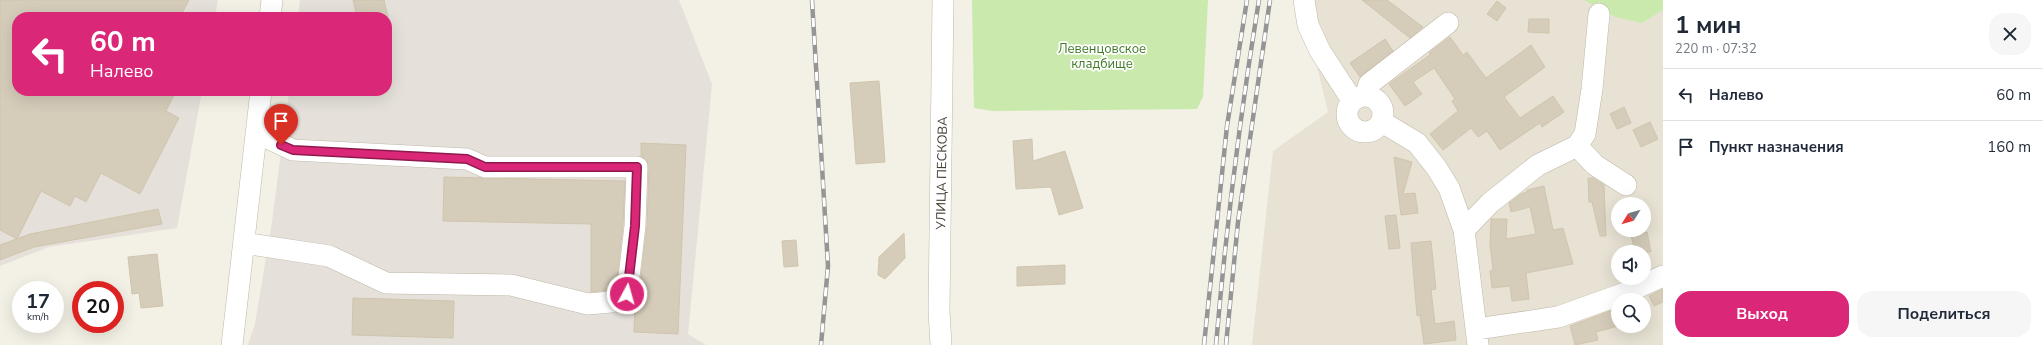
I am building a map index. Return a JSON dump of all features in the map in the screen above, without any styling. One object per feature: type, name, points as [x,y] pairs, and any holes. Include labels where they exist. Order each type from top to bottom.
[{"type":"street","points":[[271,12],[272,0]]},
{"type":"street","name":"УЛИЦА ПЕСКОВА","points":[[941,345],[939,303],[943,0]]},
{"type":"street","points":[[1304,0],[1308,25],[1320,51],[1359,98]]},
{"type":"street","points":[[1464,230],[1490,203],[1538,165],[1577,146],[1585,134],[1592,89],[1599,14]]},
{"type":"street","points":[[1359,98],[1373,97],[1379,102],[1384,115],[1382,122],[1371,132],[1356,130],[1350,125],[1347,118],[1347,111],[1369,84],[1448,23]]},
{"type":"street","points":[[232,345],[261,96]]},
{"type":"street","points":[[1382,122],[1417,143],[1436,167],[1449,188],[1464,230],[1477,337],[1558,317],[1628,292],[1663,276]]},
{"type":"street","points":[[244,243],[329,256],[386,284],[511,285],[588,304],[611,302],[627,294],[635,226],[637,167],[485,167],[467,159],[293,150],[256,133]]},
{"type":"street","points":[[1577,146],[1595,165],[1626,185]]},
{"type":"shaded area","points":[[0,0],[218,0],[216,12],[12,12],[12,96],[201,96],[177,228],[49,247],[0,266]]},
{"type":"shaded area","points":[[300,0],[679,0],[712,84],[688,334],[706,345],[248,345],[255,324],[272,222],[288,96],[392,96],[392,12],[299,12]]},
{"type":"shaded area","points":[[1301,0],[1663,0],[1663,345],[1252,345],[1273,151],[1328,112]]},
{"type":"green space","name":"Левенцовское кладбище","points":[[972,0],[1208,0],[1203,97],[1197,109],[993,111],[974,108]]},
{"type":"green space","points":[[1584,0],[1663,0],[1663,10],[1642,23],[1615,17]]},
{"type":"building","points":[[0,0],[189,0],[183,12],[12,12],[12,96],[174,96],[166,111],[179,118],[140,194],[101,173],[86,202],[75,196],[70,206],[41,191],[17,239],[0,230]]},
{"type":"building","points":[[353,0],[384,0],[387,12],[356,12]]},
{"type":"building","points":[[1362,0],[1387,0],[1423,27],[1410,38]]},
{"type":"building","points":[[1497,1],[1506,8],[1497,21],[1487,14]]},
{"type":"building","points":[[1529,19],[1549,19],[1549,33],[1528,32]]},
{"type":"building","points":[[1450,37],[1463,55],[1467,52],[1486,78],[1531,45],[1545,67],[1504,97],[1520,118],[1553,96],[1564,112],[1542,127],[1540,123],[1500,150],[1487,131],[1478,137],[1471,128],[1443,150],[1430,134],[1458,111],[1452,101],[1455,99],[1434,68],[1413,82],[1422,94],[1405,106],[1389,84],[1431,54],[1429,53]]},
{"type":"building","points":[[1385,39],[1393,51],[1360,77],[1350,63]]},
{"type":"building","points":[[879,81],[885,162],[856,164],[850,83]]},
{"type":"building","points":[[1624,107],[1631,123],[1617,129],[1610,114]]},
{"type":"building","points":[[1650,122],[1658,139],[1641,147],[1633,130]]},
{"type":"building","points":[[1032,139],[1033,161],[1065,151],[1083,208],[1059,215],[1051,187],[1016,189],[1013,141]]},
{"type":"building","points":[[641,143],[686,145],[678,334],[634,332],[635,302],[639,295],[647,226],[649,167],[647,161],[641,156]]},
{"type":"building","points":[[1394,157],[1412,162],[1403,194],[1415,193],[1418,213],[1401,215]]},
{"type":"building","points":[[444,177],[625,181],[623,225],[616,286],[608,290],[591,292],[591,224],[443,221]]},
{"type":"building","points":[[1588,178],[1593,178],[1604,185],[1606,236],[1600,236],[1592,202],[1589,202]]},
{"type":"building","points":[[1544,186],[1553,230],[1563,228],[1573,264],[1526,273],[1529,299],[1512,301],[1510,286],[1492,288],[1490,271],[1493,270],[1490,244],[1491,219],[1507,219],[1506,239],[1536,234],[1530,207],[1511,212],[1509,203],[1521,194],[1527,192],[1527,190]]},
{"type":"building","points":[[158,209],[162,224],[34,247],[0,260],[0,245],[30,234]]},
{"type":"building","points":[[1396,215],[1400,248],[1389,249],[1385,216]]},
{"type":"building","points":[[904,233],[905,258],[885,279],[878,275],[879,257]]},
{"type":"building","points":[[1631,237],[1648,237],[1650,245],[1633,245]]},
{"type":"building","points":[[796,240],[798,266],[784,267],[782,241]]},
{"type":"building","points":[[1431,241],[1436,289],[1431,290],[1435,324],[1454,321],[1456,340],[1424,344],[1420,315],[1417,316],[1411,243]]},
{"type":"building","points":[[157,254],[163,306],[141,308],[139,293],[132,294],[128,257]]},
{"type":"building","points":[[1065,265],[1065,284],[1017,286],[1017,267]]},
{"type":"building","points":[[1663,289],[1663,302],[1654,306],[1651,300],[1651,295]]},
{"type":"building","points":[[353,298],[454,301],[453,338],[352,335]]},
{"type":"building","points":[[1611,311],[1611,328],[1596,332],[1598,340],[1575,345],[1570,326]]},
{"type":"railway","points":[[812,0],[828,266],[821,345]]},
{"type":"railway","points":[[1204,345],[1227,126],[1247,0]]},
{"type":"railway","points":[[1216,345],[1234,172],[1259,0]]},
{"type":"railway","points":[[1226,345],[1238,222],[1270,0]]},
{"type":"route","points":[[281,145],[293,150],[467,159],[485,167],[637,167],[635,226],[627,294]]}]
